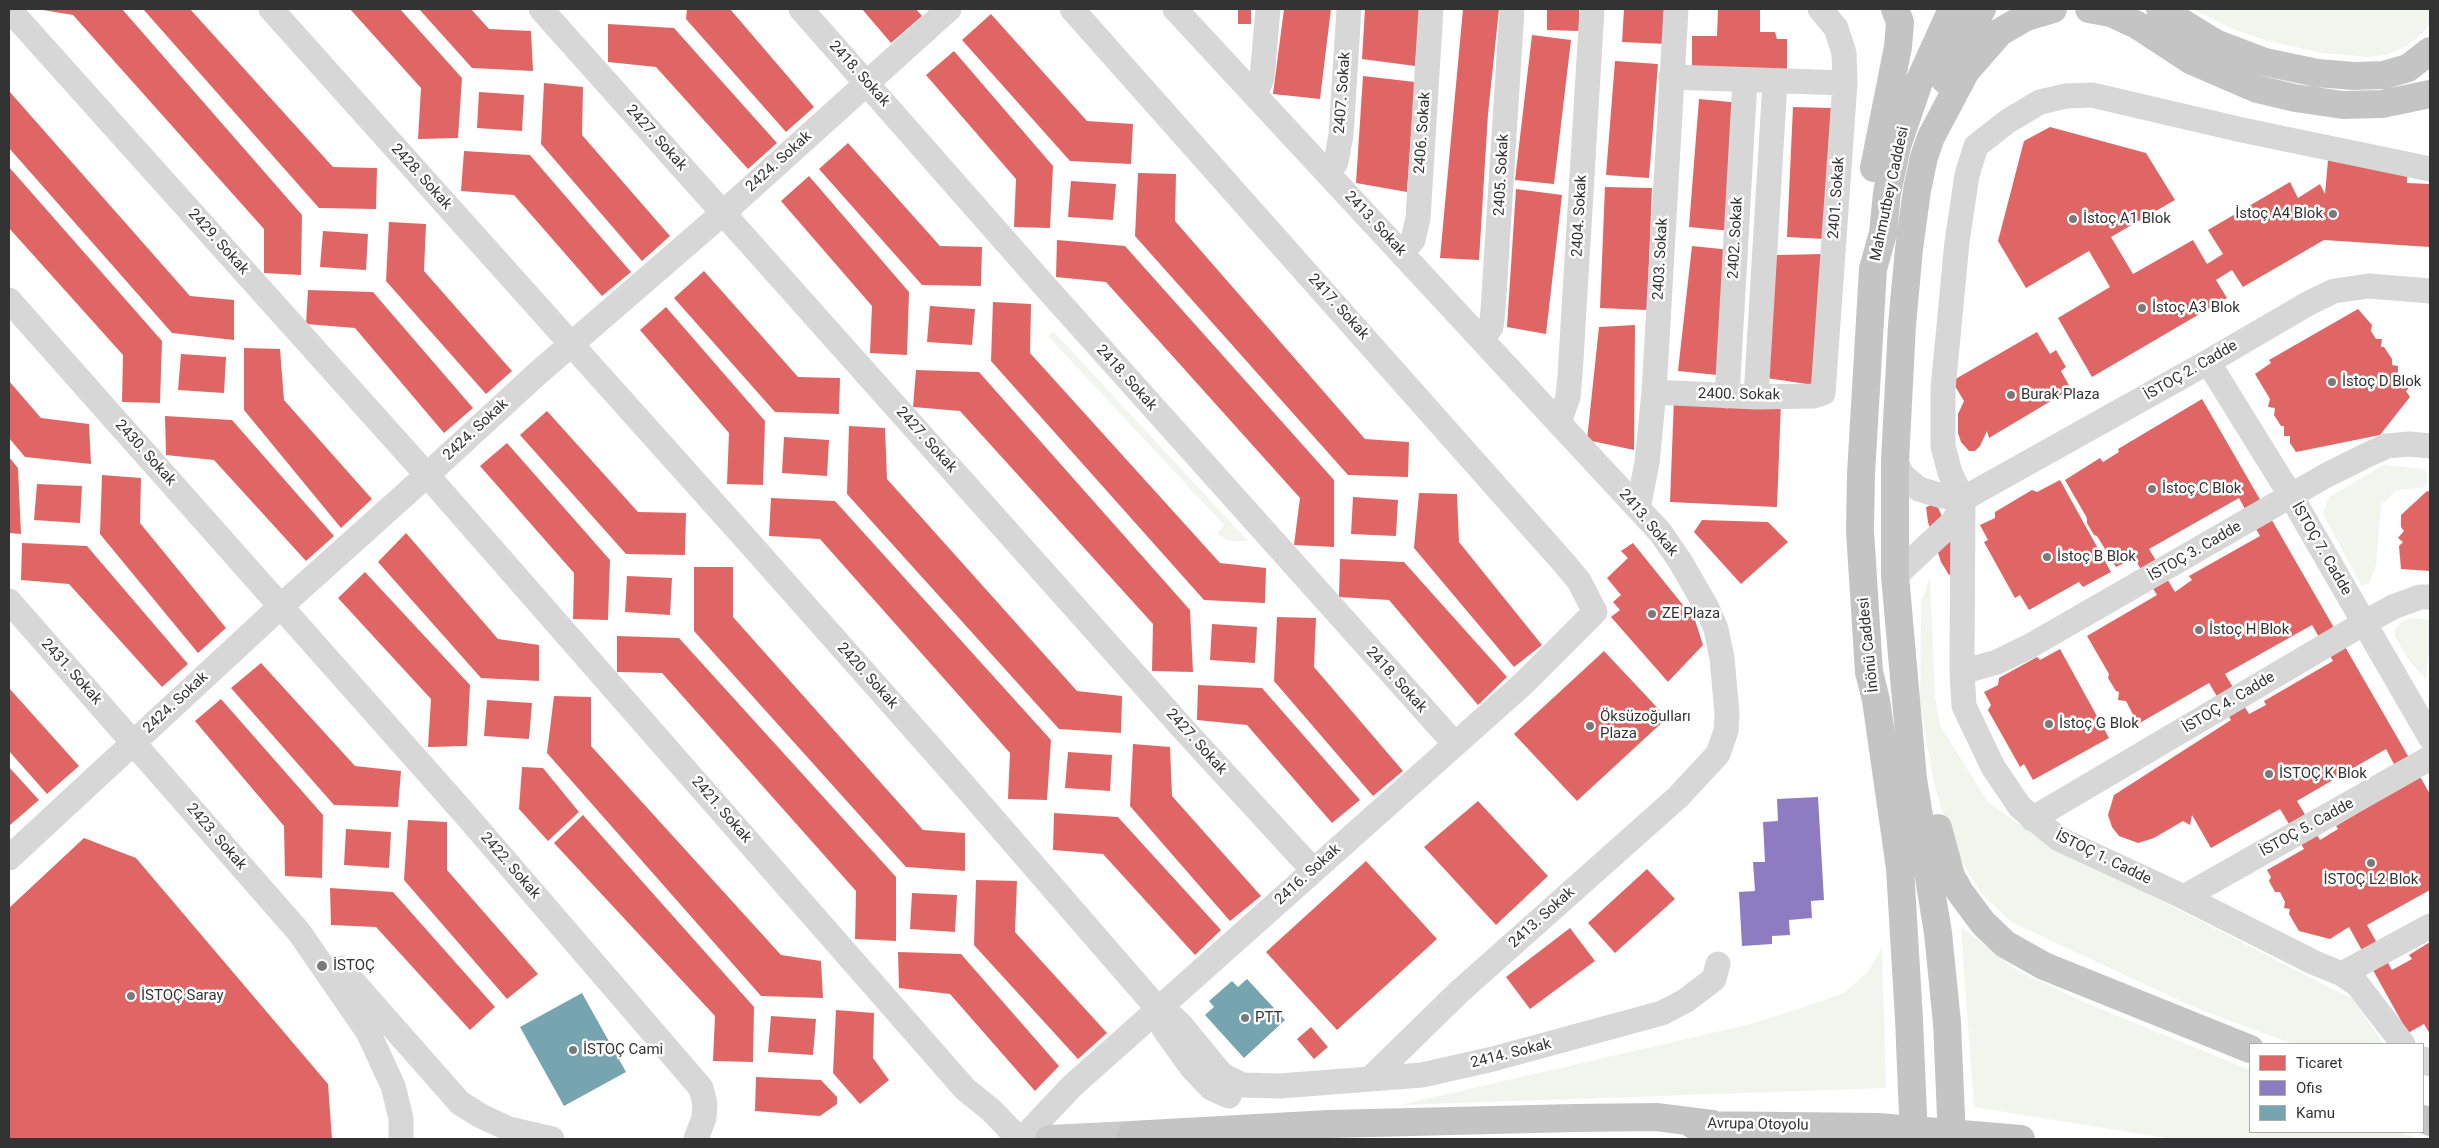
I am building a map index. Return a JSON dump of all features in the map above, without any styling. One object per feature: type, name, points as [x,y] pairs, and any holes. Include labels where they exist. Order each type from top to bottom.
[{"type":"highway","points":[[1874,269],[1869,236],[1870,190],[1898,47],[1900,22],[1895,9]]},
{"type":"highway","name":"Mahmutbey Caddesi","points":[[1874,269],[1882,233],[1896,146],[1919,82],[1952,9]]},
{"type":"highway","name":"Mahmutbey Caddesi","points":[[1931,137],[1943,85],[1962,43],[1982,9]]},
{"type":"highway","points":[[1952,1139],[1946,1023],[1938,933],[1914,779],[1895,576],[1895,461],[1902,326],[1916,190],[1931,137],[1966,71],[1982,50],[2000,32],[2026,16],[2052,9]]},
{"type":"highway","points":[[2089,9],[2111,13],[2137,25],[2192,61],[2267,91],[2295,98],[2343,104],[2382,104],[2430,94]]},
{"type":"highway","points":[[2160,9],[2215,43],[2265,62],[2317,73],[2354,76],[2384,75],[2408,68],[2430,51]]},
{"type":"highway","name":"İnönü Caddesi","points":[[1874,269],[1861,474],[1862,564],[1869,672],[1876,700],[1900,868],[1914,1139]]},
{"type":"highway","points":[[1911,738],[1951,876],[1970,908],[2005,944],[2044,966],[2249,1049]]},
{"type":"highway","points":[[1131,1135],[1329,1124],[1575,1118],[1656,1117],[1712,1124]]},
{"type":"highway","name":"Avrupa Otoyolu","points":[[1495,1139],[1712,1124],[1878,1127],[2021,1139]]},
{"type":"main road","points":[[1049,1139],[1131,1135]]},
{"type":"street","name":"2429. Sokak","points":[[9,9],[427,475]]},
{"type":"street","name":"2428. Sokak","points":[[271,9],[572,344]]},
{"type":"street","name":"2427. Sokak","points":[[541,9],[1187,734],[1313,870]]},
{"type":"street","name":"2418. Sokak","points":[[801,9],[868,83],[1042,284],[1455,744]]},
{"type":"street","name":"2424. Sokak","points":[[9,858],[281,606],[572,344],[723,213],[949,9]]},
{"type":"street","name":"2417. Sokak","points":[[1072,9],[1564,563],[1579,581],[1595,612]]},
{"type":"street","name":"2413. Sokak","points":[[1176,9],[1660,532],[1708,608],[1716,629],[1726,688],[1727,714],[1726,731],[1718,754],[1678,797],[1459,992],[1371,1078]]},
{"type":"street","points":[[1255,95],[1262,78],[1268,9]]},
{"type":"street","name":"2407. Sokak","points":[[1328,174],[1336,162],[1341,135],[1349,9]]},
{"type":"street","name":"2406. Sokak","points":[[1402,252],[1413,240],[1418,218],[1431,9]]},
{"type":"street","name":"2405. Sokak","points":[[1482,339],[1491,327],[1493,311],[1512,9]]},
{"type":"street","name":"2404. Sokak","points":[[1558,422],[1568,398],[1570,376],[1592,9]]},
{"type":"street","name":"2403. Sokak","points":[[1638,508],[1647,463],[1654,392],[1676,9]]},
{"type":"street","name":"2401. Sokak","points":[[1820,9],[1836,28],[1844,53],[1845,84],[1823,393]]},
{"type":"street","points":[[1671,78],[1845,84]]},
{"type":"street","name":"2402. Sokak","points":[[1727,396],[1745,80]]},
{"type":"street","name":"2402. Sokak","points":[[1756,397],[1774,82]]},
{"type":"street","points":[[1895,576],[1954,521],[1963,499],[1950,473],[1943,446],[1943,389],[1957,242],[1967,175],[1976,146],[2008,122],[2040,102],[2066,96],[2092,95],[2242,130],[2430,169]]},
{"type":"street","name":"İSTOÇ 2. Cadde","points":[[1963,499],[2208,362],[2309,302],[2334,291],[2368,286],[2430,291]]},
{"type":"street","name":"2430. Sokak","points":[[9,300],[281,606]]},
{"type":"street","name":"2420. Sokak","points":[[572,344],[948,767],[1159,1010],[1169,1014],[1180,1024],[1222,1075],[1242,1084],[1280,1086]]},
{"type":"street","name":"İSTOÇ 7. Cadde","points":[[2208,362],[2291,496],[2430,738]]},
{"type":"street","name":"2400. Sokak","points":[[1654,392],[1756,397],[1813,396],[1823,393]]},
{"type":"street","name":"İSTOÇ 3. Cadde","points":[[1962,672],[1997,662],[2030,646],[2324,476],[2387,446],[2409,444],[2430,446]]},
{"type":"street","points":[[1895,461],[1903,476],[1919,489],[1942,496],[1963,499]]},
{"type":"street","name":"2421. Sokak","points":[[427,475],[965,1089],[991,1110],[1021,1139]]},
{"type":"street","name":"İSTOÇ 1. Cadde","points":[[1963,499],[1962,672],[1964,706],[1982,746],[2020,807],[2032,819],[2059,839],[2184,897],[2315,963],[2342,974],[2357,984],[2402,1043]]},
{"type":"street","name":"İSTOÇ 4. Cadde","points":[[2032,819],[2364,623],[2393,607],[2420,597],[2430,597]]},
{"type":"street","name":"2431. Sokak","points":[[9,601],[134,742]]},
{"type":"street","name":"2422. Sokak","points":[[281,606],[465,814],[701,1088],[706,1104],[704,1118],[696,1139]]},
{"type":"street","name":"2416. Sokak","points":[[1021,1139],[1072,1086],[1524,683],[1595,612]]},
{"type":"street","name":"2423. Sokak","points":[[134,742],[299,932]]},
{"type":"street","name":"İSTOÇ 5. Cadde","points":[[2184,897],[2430,758]]},
{"type":"street","points":[[2342,974],[2430,926]]},
{"type":"street","points":[[299,932],[368,1032],[393,1086],[402,1118],[401,1139]]},
{"type":"street","points":[[299,932],[334,961],[460,1103],[509,1130],[552,1139]]},
{"type":"street","name":"2414. Sokak","points":[[1280,1086],[1422,1075],[1493,1059],[1662,1013],[1685,1001],[1714,979],[1718,964]]},
{"type":"shaded area","points":[[2193,9],[2430,9],[2430,22],[2426,30],[2408,45],[2389,54],[2368,57],[2323,53],[2268,41],[2233,29]]},
{"type":"shaded area","points":[[1053,331],[1248,541],[1228,541],[1218,534],[1224,525],[1048,336]]},
{"type":"shaded area","points":[[2384,465],[2424,469],[2428,475],[2427,487],[2397,490],[2381,505],[2376,566],[2369,584],[2361,585],[2323,514],[2329,497]]},
{"type":"shaded area","points":[[1930,578],[1935,697],[1940,725],[1988,802],[2037,837],[2354,1000],[2382,1043],[2290,1043],[2196,1008],[2011,922],[1981,893],[1957,854],[1935,788],[1920,702],[1921,603]]},
{"type":"shaded area","points":[[2410,618],[2430,620],[2426,679],[2411,663],[2395,637],[2395,630],[2400,623]]},
{"type":"shaded area","points":[[1961,927],[2018,971],[2086,1003],[2249,1070],[2249,1133],[2404,1133],[2419,1139],[2172,1139],[1974,1107]]},
{"type":"shaded area","points":[[1882,947],[1886,1088],[1400,1105],[1747,1025],[1799,1009],[1844,993],[1868,972]]},
{"type":"building: Ticaret","points":[[37,9],[122,9],[302,215],[301,275],[264,273],[264,229],[73,15]]},
{"type":"building: Ticaret","points":[[143,9],[190,9],[333,167],[377,168],[376,209],[319,208]]},
{"type":"building: Ticaret","points":[[350,9],[400,9],[462,78],[458,138],[418,139],[421,88]]},
{"type":"building: Ticaret","points":[[419,9],[471,9],[489,29],[531,31],[533,71],[472,68]]},
{"type":"building: Ticaret","points":[[687,9],[730,9],[814,107],[786,132],[686,19]]},
{"type":"building: Ticaret","points":[[862,9],[916,9],[922,16],[891,43]]},
{"type":"building: Ticaret","points":[[1238,9],[1251,9],[1251,24],[1238,24]]},
{"type":"building: Ticaret","points":[[1284,9],[1331,9],[1320,99],[1273,94]]},
{"type":"building: Ticaret","points":[[1365,9],[1420,9],[1415,66],[1362,59]]},
{"type":"building: Ticaret","points":[[1463,9],[1499,9],[1488,114],[1479,260],[1440,258]]},
{"type":"building: Ticaret","points":[[1547,9],[1579,9],[1579,31],[1547,30]]},
{"type":"building: Ticaret","points":[[1624,9],[1669,9],[1667,44],[1622,42]]},
{"type":"building: Ticaret","points":[[1718,9],[1760,10],[1760,32],[1775,32],[1777,39],[1787,39],[1787,71],[1692,66],[1692,36],[1717,36]]},
{"type":"building: Ticaret","points":[[991,14],[1087,121],[1133,124],[1131,164],[1070,161],[962,40]]},
{"type":"building: Ticaret","points":[[608,24],[674,28],[777,143],[748,169],[656,67],[608,62]]},
{"type":"building: Ticaret","points":[[1532,35],[1571,40],[1554,184],[1515,180]]},
{"type":"building: Ticaret","points":[[954,51],[1053,166],[1050,228],[1014,227],[1016,179],[926,75]]},
{"type":"building: Ticaret","points":[[1615,61],[1658,64],[1649,178],[1606,175]]},
{"type":"building: Ticaret","points":[[1363,76],[1415,82],[1407,192],[1356,183]]},
{"type":"building: Ticaret","points":[[544,83],[583,87],[582,135],[670,236],[642,261],[541,144]]},
{"type":"building: Ticaret","points":[[9,91],[190,296],[234,300],[234,340],[172,333],[9,148]]},
{"type":"building: Ticaret","points":[[479,92],[524,95],[522,131],[477,128]]},
{"type":"building: Ticaret","points":[[1699,99],[1741,103],[1731,231],[1689,227]]},
{"type":"building: Ticaret","points":[[1793,107],[1831,108],[1825,239],[1787,237]]},
{"type":"building: Ticaret","points":[[2050,127],[2146,153],[2175,200],[2111,237],[2133,274],[2193,240],[2207,264],[2223,254],[2208,230],[2290,182],[2298,198],[2320,184],[2325,194],[2328,160],[2408,165],[2407,183],[2430,184],[2430,247],[2324,240],[2243,287],[2232,270],[2216,280],[2227,298],[2092,377],[2058,318],[2110,287],[2089,251],[2026,288],[1998,241],[2024,141]]},
{"type":"building: Ticaret","points":[[848,143],[940,246],[982,247],[981,286],[922,285],[819,169]]},
{"type":"building: Ticaret","points":[[464,151],[530,155],[631,272],[602,296],[514,195],[461,191]]},
{"type":"building: Ticaret","points":[[9,167],[162,341],[160,403],[122,402],[123,355],[9,228]]},
{"type":"building: Ticaret","points":[[1138,173],[1176,174],[1175,221],[1365,439],[1409,442],[1408,477],[1348,475],[1135,236]]},
{"type":"building: Ticaret","points":[[809,176],[909,292],[907,355],[870,353],[872,306],[781,201]]},
{"type":"building: Ticaret","points":[[1071,181],[1116,184],[1113,220],[1068,217]]},
{"type":"building: Ticaret","points":[[1605,187],[1652,188],[1647,310],[1600,308]]},
{"type":"building: Ticaret","points":[[1516,189],[1562,195],[1546,334],[1507,327]]},
{"type":"building: Ticaret","points":[[389,222],[426,224],[424,271],[512,371],[486,394],[386,281]]},
{"type":"building: Ticaret","points":[[323,231],[368,234],[366,270],[320,267]]},
{"type":"building: Ticaret","points":[[1057,240],[1125,246],[1334,480],[1334,547],[1294,545],[1300,498],[1106,282],[1056,277]]},
{"type":"building: Ticaret","points":[[1692,246],[1731,250],[1717,375],[1678,371]]},
{"type":"building: Ticaret","points":[[1824,254],[1813,385],[1767,378],[1776,255]]},
{"type":"building: Ticaret","points":[[704,271],[798,377],[840,378],[839,414],[775,412],[674,298]]},
{"type":"building: Ticaret","points":[[308,290],[373,292],[473,408],[444,433],[355,328],[306,324]]},
{"type":"building: Ticaret","points":[[993,302],[1031,304],[1030,353],[1220,563],[1266,568],[1265,603],[1204,600],[991,361]]},
{"type":"building: Ticaret","points":[[930,306],[975,309],[972,345],[927,342]]},
{"type":"building: Ticaret","points":[[666,307],[765,421],[763,485],[727,484],[729,433],[640,330]]},
{"type":"building: Ticaret","name":"İstoç D Blok","points":[[2358,309],[2372,325],[2371,331],[2376,339],[2382,339],[2381,347],[2384,347],[2392,359],[2392,365],[2398,366],[2398,375],[2401,376],[2409,388],[2406,391],[2410,397],[2380,435],[2296,452],[2290,443],[2290,436],[2284,436],[2284,426],[2281,426],[2274,415],[2275,408],[2268,407],[2270,399],[2255,374],[2271,363],[2269,360]]},
{"type":"building: Ticaret","points":[[1635,325],[1634,450],[1587,440],[1599,327]]},
{"type":"building: Ticaret","name":"Burak Plaza","points":[[2037,332],[2050,354],[2056,350],[2066,367],[2061,371],[2071,389],[1989,438],[1987,431],[1980,446],[1975,451],[1969,451],[1961,442],[1958,433],[1958,414],[1964,401],[1952,381]]},
{"type":"building: Ticaret","points":[[244,348],[280,349],[284,400],[372,499],[341,528],[244,410]]},
{"type":"building: Ticaret","points":[[181,354],[226,357],[224,393],[178,390]]},
{"type":"building: Ticaret","points":[[916,370],[979,372],[1190,610],[1193,672],[1152,671],[1153,624],[960,411],[913,407]]},
{"type":"building: Ticaret","points":[[9,381],[41,418],[89,424],[91,464],[25,457],[9,438]]},
{"type":"building: Ticaret","points":[[1674,398],[1781,402],[1777,507],[1670,502]]},
{"type":"building: Ticaret","points":[[2202,399],[2430,794],[2430,890],[2367,925],[2392,970],[2412,959],[2409,955],[2430,942],[2430,1034],[2424,1024],[2408,1033],[2349,927],[2330,939],[2299,931],[2289,914],[2290,909],[2284,908],[2285,902],[2280,892],[2275,892],[2269,881],[2271,877],[2267,870],[2304,849],[2280,809],[2211,848],[2192,815],[2190,825],[2183,821],[2154,838],[2138,843],[2119,836],[2112,827],[2108,815],[2114,795],[2231,720],[2209,683],[2138,724],[2126,701],[2118,700],[2119,692],[2116,691],[2108,678],[2109,674],[2087,636],[2157,595],[2134,558],[2116,567],[2097,536],[2094,535],[2087,523],[2087,518],[2065,480],[2100,458],[2103,462],[2119,452],[2118,449]],"holes":[[[2239,498],[2260,536],[2189,576],[2192,580],[2175,592],[2149,549]],[[2312,625],[2333,661],[2264,701],[2266,705],[2249,714],[2225,674]],[[2386,749],[2405,785],[2336,826],[2338,829],[2320,840],[2297,801]]]},
{"type":"building: Ticaret","points":[[547,411],[638,512],[686,513],[685,555],[626,554],[520,435]]},
{"type":"building: Ticaret","points":[[165,416],[232,420],[334,536],[306,561],[214,460],[166,455]]},
{"type":"building: Ticaret","points":[[849,426],[885,428],[887,479],[1077,691],[1122,696],[1121,733],[1059,729],[847,494]]},
{"type":"building: Ticaret","points":[[784,437],[829,440],[827,476],[782,473]]},
{"type":"building: Ticaret","points":[[507,443],[610,560],[608,620],[573,619],[574,573],[480,466]]},
{"type":"building: Ticaret","points":[[9,457],[18,468],[21,534],[9,533]]},
{"type":"building: Ticaret","points":[[102,475],[141,478],[140,523],[226,628],[198,653],[100,534]]},
{"type":"building: Ticaret","name":"İstoç B Blok","points":[[2060,480],[2111,572],[2083,587],[2079,582],[2029,610],[2020,595],[2015,598],[1984,542],[1988,540],[1980,525],[1995,518],[1995,512],[2032,490],[2037,492]]},
{"type":"building: Ticaret","points":[[37,484],[82,486],[80,523],[34,520]]},
{"type":"building: Ticaret","points":[[2427,491],[2430,492],[2430,571],[2401,569],[2399,546],[2403,542],[2398,538],[2404,531],[2401,527],[2401,515]]},
{"type":"building: Ticaret","points":[[1419,493],[1457,494],[1459,542],[1542,645],[1514,667],[1414,548]]},
{"type":"building: Ticaret","points":[[1353,497],[1398,500],[1396,536],[1351,534]]},
{"type":"building: Ticaret","points":[[771,498],[835,501],[1051,740],[1047,800],[1008,799],[1010,753],[820,539],[769,536]]},
{"type":"building: Ticaret","points":[[1936,503],[1953,541],[1957,572],[1949,575],[1941,562],[1928,522],[1926,507]]},
{"type":"building: Ticaret","points":[[1702,520],[1768,522],[1788,542],[1741,584],[1694,532]]},
{"type":"building: Ticaret","points":[[406,533],[498,639],[539,645],[539,681],[481,678],[378,562]]},
{"type":"building: Ticaret","points":[[22,543],[87,546],[188,664],[162,687],[69,584],[21,580]]},
{"type":"building: Ticaret","name":"ZE Plaza","points":[[1633,543],[1695,620],[1703,645],[1668,682],[1611,617],[1620,610],[1613,602],[1621,595],[1607,578],[1628,558],[1621,551]]},
{"type":"building: Ticaret","points":[[1340,559],[1404,562],[1507,677],[1478,705],[1389,600],[1339,597]]},
{"type":"building: Ticaret","points":[[694,567],[733,567],[733,617],[923,830],[965,833],[965,871],[906,867],[694,631]]},
{"type":"building: Ticaret","points":[[365,572],[470,685],[467,746],[428,747],[431,699],[338,598]]},
{"type":"building: Ticaret","points":[[627,576],[672,578],[670,615],[625,612]]},
{"type":"building: Ticaret","points":[[1277,617],[1316,618],[1314,667],[1403,771],[1373,796],[1274,681]]},
{"type":"building: Ticaret","points":[[1212,624],[1257,627],[1255,663],[1210,660]]},
{"type":"building: Ticaret","points":[[617,636],[679,638],[896,877],[896,941],[855,939],[856,891],[662,673],[617,672]]},
{"type":"building: Ticaret","name":"İstoç G Blok","points":[[2060,649],[2109,738],[2033,780],[2024,764],[2020,767],[1988,710],[1991,705],[1984,692],[1998,685],[1999,678],[2037,657],[2040,660]]},
{"type":"building: Ticaret","name":"Öksüzoğulları Plaza","points":[[1604,651],[1667,718],[1577,801],[1514,734]]},
{"type":"building: Ticaret","points":[[261,663],[355,766],[401,771],[398,807],[334,805],[231,688]]},
{"type":"building: Ticaret","points":[[1198,685],[1262,688],[1360,800],[1332,823],[1247,725],[1197,720]]},
{"type":"building: Ticaret","points":[[9,688],[79,766],[47,794],[9,751]]},
{"type":"building: Ticaret","points":[[554,696],[591,697],[591,746],[781,955],[821,961],[823,998],[761,996],[547,753]]},
{"type":"building: Ticaret","points":[[221,699],[323,815],[322,878],[285,876],[284,826],[195,721]]},
{"type":"building: Ticaret","points":[[487,700],[532,703],[529,739],[484,736]]},
{"type":"building: Ticaret","points":[[1133,744],[1170,747],[1172,796],[1261,896],[1230,921],[1130,806]]},
{"type":"building: Ticaret","points":[[1068,752],[1112,755],[1110,791],[1065,788]]},
{"type":"building: Ticaret","points":[[9,767],[39,800],[9,826]]},
{"type":"building: Ticaret","points":[[522,767],[543,768],[579,812],[548,841],[519,809]]},
{"type":"building: Ticaret","points":[[1478,801],[1548,876],[1496,925],[1424,847]]},
{"type":"building: Ticaret","points":[[1054,813],[1118,817],[1221,930],[1195,955],[1103,854],[1053,850]]},
{"type":"building: Ticaret","points":[[583,815],[754,1007],[753,1062],[713,1061],[715,1016],[554,843]]},
{"type":"building: Ticaret","points":[[408,820],[447,822],[447,870],[538,974],[507,999],[404,880]]},
{"type":"building: Ticaret","points":[[346,829],[391,832],[389,868],[344,865]]},
{"type":"building: Ticaret","name":"İSTOÇ Saray","points":[[84,838],[136,858],[328,1084],[332,1139],[9,1139],[9,908]]},
{"type":"building: Ticaret","points":[[1366,861],[1437,939],[1337,1030],[1266,952]]},
{"type":"building: Ticaret","points":[[1647,869],[1675,899],[1615,953],[1588,923]]},
{"type":"building: Ticaret","points":[[976,880],[1017,881],[1015,932],[1107,1033],[1078,1059],[974,945]]},
{"type":"building: Ticaret","points":[[330,888],[393,892],[495,1007],[470,1030],[376,927],[331,925]]},
{"type":"building: Ticaret","points":[[912,893],[957,895],[955,932],[910,929]]},
{"type":"building: Ticaret","points":[[1570,928],[1595,961],[1530,1009],[1506,977]]},
{"type":"building: Ticaret","points":[[898,952],[961,954],[1059,1066],[1035,1091],[950,994],[899,988]]},
{"type":"building: Ticaret","points":[[836,1010],[874,1013],[873,1058],[889,1080],[860,1104],[833,1073]]},
{"type":"building: Ticaret","points":[[771,1016],[816,1019],[813,1055],[768,1052]]},
{"type":"building: Ticaret","points":[[1311,1027],[1328,1047],[1314,1059],[1297,1039]]},
{"type":"building: Ticaret","points":[[756,1077],[821,1080],[837,1097],[837,1104],[820,1116],[755,1111]]},
{"type":"building: Ofis","points":[[1818,797],[1824,900],[1811,901],[1812,918],[1789,920],[1790,935],[1772,936],[1772,944],[1742,946],[1739,892],[1755,891],[1753,862],[1765,862],[1763,822],[1778,821],[1777,799]]},
{"type":"building: Kamu","name":"PTT","points":[[1247,979],[1285,1020],[1244,1058],[1205,1015],[1214,1007],[1209,1001],[1232,981],[1238,987]]},
{"type":"building: Kamu","name":"İSTOÇ Cami","points":[[582,993],[626,1072],[564,1106],[520,1027]]},
{"type":"place","name":"İstoç A4 Blok","points":[[2333,214]]},
{"type":"place","name":"İstoç A1 Blok","points":[[2073,219]]},
{"type":"place","name":"İstoç A3 Blok","points":[[2142,308]]},
{"type":"place","name":"İstoç D Blok","points":[[2332,382]]},
{"type":"place","name":"Burak Plaza","points":[[2011,395]]},
{"type":"place","name":"İstoç C Blok","points":[[2152,489]]},
{"type":"place","name":"İstoç B Blok","points":[[2047,557]]},
{"type":"place","name":"ZE Plaza","points":[[1652,614]]},
{"type":"place","name":"İstoç H Blok","points":[[2199,630]]},
{"type":"place","name":"İstoç G Blok","points":[[2049,724]]},
{"type":"place","name":"Öksüzoğulları Plaza","points":[[1590,726]]},
{"type":"place","name":"İSTOÇ K Blok","points":[[2269,774]]},
{"type":"place","name":"İSTOÇ L2 Blok","points":[[2371,863]]},
{"type":"place","name":"İSTOÇ","points":[[322,966]]},
{"type":"place","name":"İSTOÇ Saray","points":[[131,996]]},
{"type":"place","name":"PTT","points":[[1245,1018]]},
{"type":"place","name":"İSTOÇ Cami","points":[[573,1050]]}]
